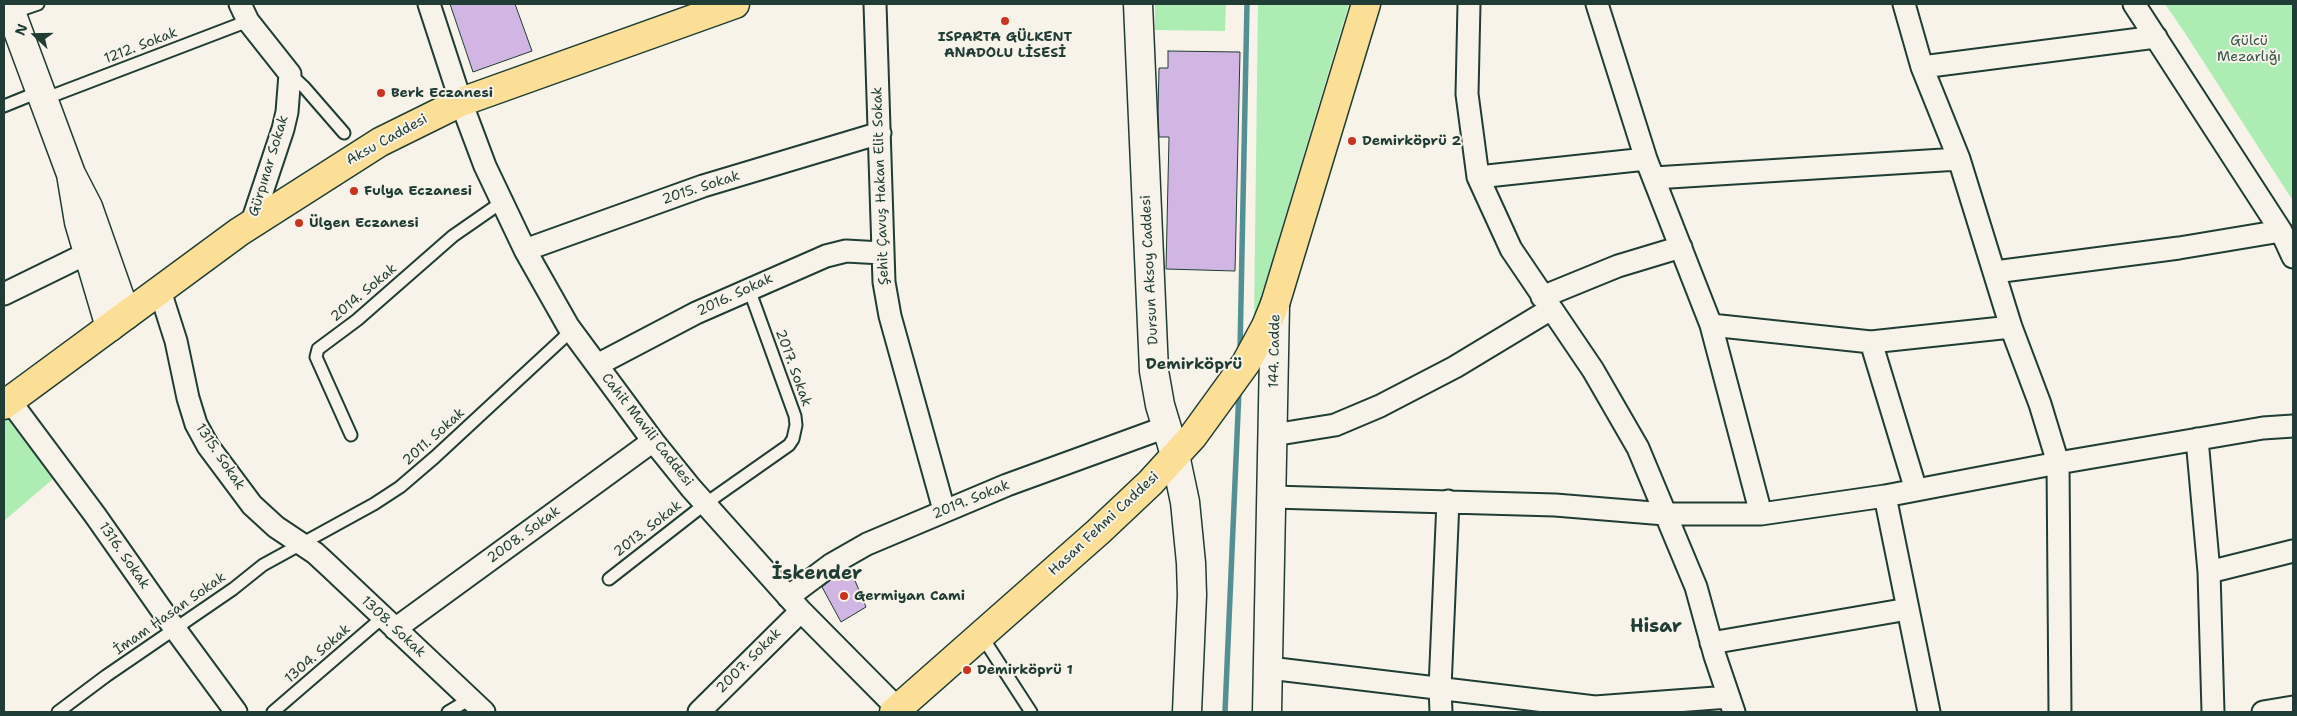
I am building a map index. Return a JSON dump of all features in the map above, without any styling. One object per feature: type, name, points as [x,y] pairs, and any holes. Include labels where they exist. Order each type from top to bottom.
[{"type":"main road","name":"Aksu Caddesi","points":[[7,403],[251,225],[380,142],[461,102],[699,10],[735,4]]},
{"type":"main road","name":"144. Cadde","points":[[1275,304],[1366,4]]},
{"type":"main road","name":"Hasan Fehmi Caddesi","points":[[898,711],[1150,483],[1184,446],[1228,390],[1256,347],[1275,304]]},
{"type":"street","name":"Cahit Mavili Caddesi","points":[[430,4],[461,102],[485,166],[525,250],[572,331],[653,441],[705,504],[794,604],[898,711]]},
{"type":"street","name":"Şehit Çavuş Hakan Elit Sokak","points":[[875,4],[884,282],[890,316],[944,510]]},
{"type":"street","name":"Dursun Aksoy Caddesi","points":[[1138,4],[1154,371],[1156,388],[1166,426],[1184,446],[1184,502],[1191,563],[1192,595],[1186,712]]},
{"type":"street","points":[[1269,668],[1595,706],[1731,705],[1711,643],[1696,587],[1638,448],[1593,370],[1511,249],[1478,177],[1467,94],[1469,4]]},
{"type":"street","points":[[1597,4],[1646,159],[1711,325],[1761,514]]},
{"type":"street","points":[[1904,4],[1922,67],[1959,159],[2012,327],[2040,404],[2058,463],[2060,712]]},
{"type":"street","points":[[2134,4],[2281,231],[2293,257]]},
{"type":"street","points":[[8,8],[43,95],[71,174],[88,207],[95,250],[118,321]]},
{"type":"street","points":[[244,12],[290,74]]},
{"type":"street","points":[[1922,67],[2156,37]]},
{"type":"street","name":"Gürpınar Sokak","points":[[251,225],[283,129],[287,112],[290,74]]},
{"type":"street","name":"2015. Sokak","points":[[525,250],[704,186],[880,133]]},
{"type":"street","points":[[1478,177],[1646,159]]},
{"type":"street","points":[[1654,178],[1959,159]]},
{"type":"street","points":[[1995,272],[2178,248],[2281,231]]},
{"type":"street","points":[[1273,434],[1335,425],[1380,406],[1455,367],[1547,303],[1618,266],[1681,247]]},
{"type":"street","points":[[4,294],[95,250]]},
{"type":"street","name":"2016. Sokak","points":[[596,365],[696,313],[833,253],[882,253]]},
{"type":"street","name":"1315. Sokak","points":[[160,291],[176,341],[191,411],[201,433],[252,505],[263,517],[300,544]]},
{"type":"street","name":"144. Cadde","points":[[1267,712],[1275,304]]},
{"type":"street","points":[[1711,325],[1872,342],[2012,327]]},
{"type":"street","points":[[1872,342],[1916,490]]},
{"type":"street","name":"1316. Sokak","points":[[7,403],[95,515],[236,712]]},
{"type":"street","name":"2019. Sokak","points":[[794,604],[849,554],[944,510],[1166,426]]},
{"type":"street","points":[[1272,497],[1555,505],[1665,514],[1761,514],[1885,496],[2058,463],[2263,428],[2293,426]]},
{"type":"street","points":[[2198,439],[2209,572],[2213,712]]},
{"type":"street","name":"2008. Sokak","points":[[389,624],[653,441]]},
{"type":"street","points":[[1885,496],[1929,712]]},
{"type":"street","points":[[1441,712],[1440,688],[1448,501]]},
{"type":"street","name":"1308. Sokak","points":[[300,544],[328,564],[477,706]]},
{"type":"street","points":[[2209,572],[2293,551]]},
{"type":"street","name":"2007. Sokak","points":[[699,712],[794,604]]},
{"type":"street","points":[[1711,643],[1908,609]]},
{"type":"street","points":[[2263,712],[2293,708]]},
{"type":"lane","points":[[8,8],[38,4]]},
{"type":"lane","name":"1212. Sokak","points":[[4,106],[43,95],[244,12]]},
{"type":"lane","points":[[290,74],[304,87],[344,133]]},
{"type":"lane","name":"2014. Sokak","points":[[352,435],[316,357],[318,349],[369,310],[453,236],[502,202]]},
{"type":"lane","name":"2017. Sokak","points":[[705,504],[789,445],[796,433],[795,416],[749,289]]},
{"type":"lane","name":"2011. Sokak","points":[[300,544],[374,504],[400,487],[572,331]]},
{"type":"lane","name":"2013. Sokak","points":[[609,579],[705,504]]},
{"type":"lane","name":"İmam Hasan Sokak","points":[[58,712],[263,565],[300,544]]},
{"type":"lane","name":"1304. Sokak","points":[[273,712],[389,624]]},
{"type":"lane","points":[[982,635],[1031,712]]},
{"type":"lane","points":[[448,712],[477,706]]},
{"type":"green space","points":[[1155,4],[1226,4],[1225,31],[1155,30]]},
{"type":"green space","points":[[1258,4],[1349,4],[1254,320]]},
{"type":"green space","name":"Gülcü Mezarlığı","points":[[2165,4],[2293,4],[2293,201],[2185,33]]},
{"type":"green space","points":[[4,414],[53,479],[4,521]]},
{"type":"building","points":[[450,4],[515,4],[532,51],[473,72]]},
{"type":"building","points":[[1168,51],[1240,52],[1235,271],[1166,269],[1169,137],[1159,137],[1158,112],[1159,68],[1168,68]]},
{"type":"building","name":"Germiyan Cami","points":[[851,571],[866,607],[841,622],[822,587],[832,579]]},
{"type":"waterway","points":[[1240,350],[1247,4]]},
{"type":"waterway","points":[[1225,712],[1239,390]]},
{"type":"place","name":"ISPARTA GÜLKENT ANADOLU LİSESİ","points":[[1005,21]]},
{"type":"place","name":"Berk Eczanesi","points":[[381,93]]},
{"type":"place","name":"Demirköprü 2","points":[[1352,141]]},
{"type":"place","name":"Fulya Eczanesi","points":[[354,191]]},
{"type":"place","name":"Ülgen Eczanesi","points":[[299,223]]},
{"type":"place","name":"Germiyan Cami","points":[[844,596]]},
{"type":"place","name":"Demirköprü 1","points":[[967,670]]},
{"type":"district","name":"Demirköprü","points":[[1194,365]]},
{"type":"district","name":"İskender","points":[[817,574]]},
{"type":"district","name":"Hisar","points":[[1656,627]]}]
